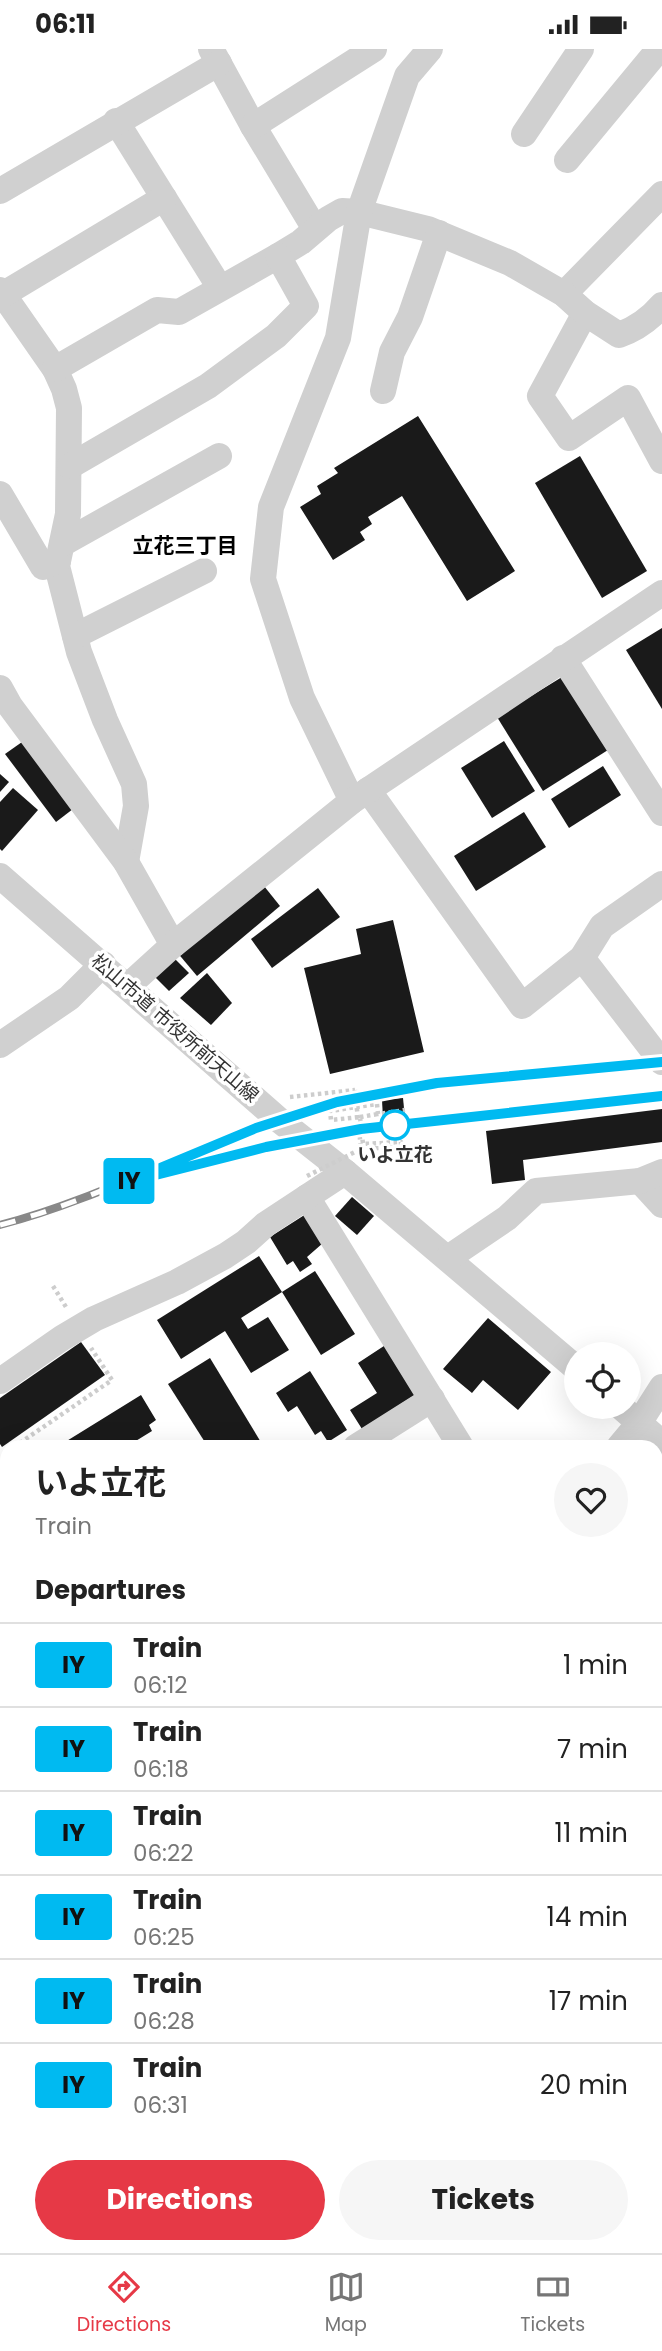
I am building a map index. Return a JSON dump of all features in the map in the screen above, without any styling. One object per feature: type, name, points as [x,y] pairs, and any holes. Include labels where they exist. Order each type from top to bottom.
[{"type":"street","points":[[253,126],[374,49]]},
{"type":"street","points":[[390,49],[407,76]]},
{"type":"street","points":[[430,49],[407,76],[359,212],[338,338],[271,507],[263,579],[302,698],[360,795],[522,1006],[582,958],[602,926],[662,884]]},
{"type":"street","points":[[523,134],[581,49]]},
{"type":"street","points":[[0,191],[116,121],[215,56],[253,126],[315,229]]},
{"type":"street","points":[[567,160],[655,58]]},
{"type":"street","points":[[116,121],[220,288]]},
{"type":"street","points":[[564,295],[662,194]]},
{"type":"street","points":[[127,862],[136,806],[134,785],[105,720],[75,636],[57,566],[68,514],[69,408],[55,369],[1,292],[164,198]]},
{"type":"street","points":[[55,369],[157,310],[179,312],[301,242],[342,211],[359,212],[439,233],[510,263],[564,295],[585,313],[619,335],[632,330],[662,305]]},
{"type":"street","points":[[383,391],[392,352],[410,317],[439,233]]},
{"type":"street","points":[[70,466],[208,386],[276,336],[306,306],[278,256]]},
{"type":"street","points":[[585,313],[540,396],[569,437],[628,398],[662,461]]},
{"type":"street","points":[[0,494],[43,567],[60,552],[219,456]]},
{"type":"street","points":[[75,636],[204,571]]},
{"type":"street","points":[[128,986],[173,945],[360,795],[662,593]]},
{"type":"street","points":[[563,658],[662,813]]},
{"type":"street","points":[[0,688],[9,706],[127,862],[173,945]]},
{"type":"street","name":"松山市道 市役所前天山線","points":[[0,876],[279,1120],[345,1172],[564,1358]]},
{"type":"street","points":[[582,958],[662,1062]]},
{"type":"street","points":[[0,1045],[69,998],[103,964]]},
{"type":"street","points":[[0,1381],[94,1319],[177,1282],[225,1256],[246,1242],[307,1187],[345,1172]]},
{"type":"street","points":[[448,1258],[507,1218],[536,1191],[651,1176],[662,1205]]},
{"type":"street","points":[[307,1187],[457,1440]]},
{"type":"street","points":[[641,1405],[662,1387]]},
{"type":"street","points":[[367,1440],[432,1399]]},
{"type":"street","points":[[621,1440],[629,1419]]},
{"type":"street","points":[[635,1419],[659,1440]]},
{"type":"path","points":[[283,1098],[355,1090],[361,1149]]},
{"type":"path","points":[[378,1114],[377,1104],[330,1111],[331,1120],[360,1117],[405,1110]]},
{"type":"path","points":[[307,1187],[361,1149],[401,1147],[401,1142],[363,1145],[360,1117]]},
{"type":"path","points":[[25,1440],[112,1380],[53,1286]]},
{"type":"building","points":[[418,416],[515,571],[467,601],[402,496],[368,517],[372,524],[360,532],[365,540],[333,560],[300,507],[321,494],[317,486],[338,473],[334,468]]},
{"type":"building","points":[[580,456],[647,571],[602,598],[535,483]]},
{"type":"building","points":[[662,628],[662,709],[626,650]]},
{"type":"building","points":[[562,677],[608,750],[543,791],[497,717]]},
{"type":"building","points":[[504,741],[535,791],[492,818],[461,768]]},
{"type":"building","points":[[22,742],[73,809],[56,822],[5,754]]},
{"type":"building","points":[[603,766],[621,795],[569,828],[551,799]]},
{"type":"building","points":[[0,774],[9,782],[0,792]]},
{"type":"building","points":[[13,788],[38,810],[2,851],[0,802]]},
{"type":"building","points":[[524,812],[546,847],[476,891],[454,856]]},
{"type":"building","points":[[260,881],[280,906],[197,976],[176,951]]},
{"type":"building","points":[[318,888],[340,917],[272,968],[251,939]]},
{"type":"building","points":[[393,920],[424,1052],[330,1074],[304,968],[361,954],[356,929]]},
{"type":"building","points":[[171,955],[189,973],[169,991],[152,974]]},
{"type":"building","points":[[207,973],[232,1003],[211,1025],[180,998]]},
{"type":"building","points":[[403,1098],[405,1118],[383,1119],[382,1100]]},
{"type":"building","points":[[662,1109],[662,1142],[523,1160],[525,1180],[492,1184],[486,1131]]},
{"type":"building","points":[[352,1197],[374,1216],[357,1235],[335,1216]]},
{"type":"building","points":[[306,1214],[323,1243],[307,1257],[312,1264],[300,1272],[293,1261],[287,1265],[270,1237]]},
{"type":"building","points":[[259,1256],[282,1292],[241,1318],[248,1329],[268,1317],[289,1350],[251,1373],[225,1331],[181,1359],[157,1320]]},
{"type":"building","points":[[315,1271],[355,1334],[321,1355],[282,1292]]},
{"type":"building","points":[[488,1318],[551,1372],[518,1410],[483,1380],[472,1393],[443,1369]]},
{"type":"building","points":[[81,1342],[105,1375],[12,1440],[0,1440],[0,1398]]},
{"type":"building","points":[[387,1344],[418,1393],[362,1429],[350,1410],[377,1393],[358,1363]]},
{"type":"building","points":[[210,1358],[260,1440],[204,1440],[168,1384]]},
{"type":"building","points":[[310,1371],[347,1430],[331,1440],[327,1440],[321,1431],[315,1435],[297,1406],[288,1412],[276,1393]]},
{"type":"building","points":[[141,1395],[156,1420],[149,1425],[152,1431],[137,1440],[68,1440]]},
{"type":"railway","points":[[0,1225],[77,1200],[265,1124],[347,1099],[481,1077],[662,1062]]},
{"type":"railway","points":[[181,1168],[300,1141],[360,1131],[662,1096]]},
{"type":"train","name":"IY","points":[[662,1062],[437,1083],[337,1102],[256,1128],[124,1183],[266,1147],[361,1129],[662,1096]]},
{"type":"place","name":"いよ立花","points":[[395,1125]]},
{"type":"district","name":"立花三丁目","points":[[185,545]]}]
